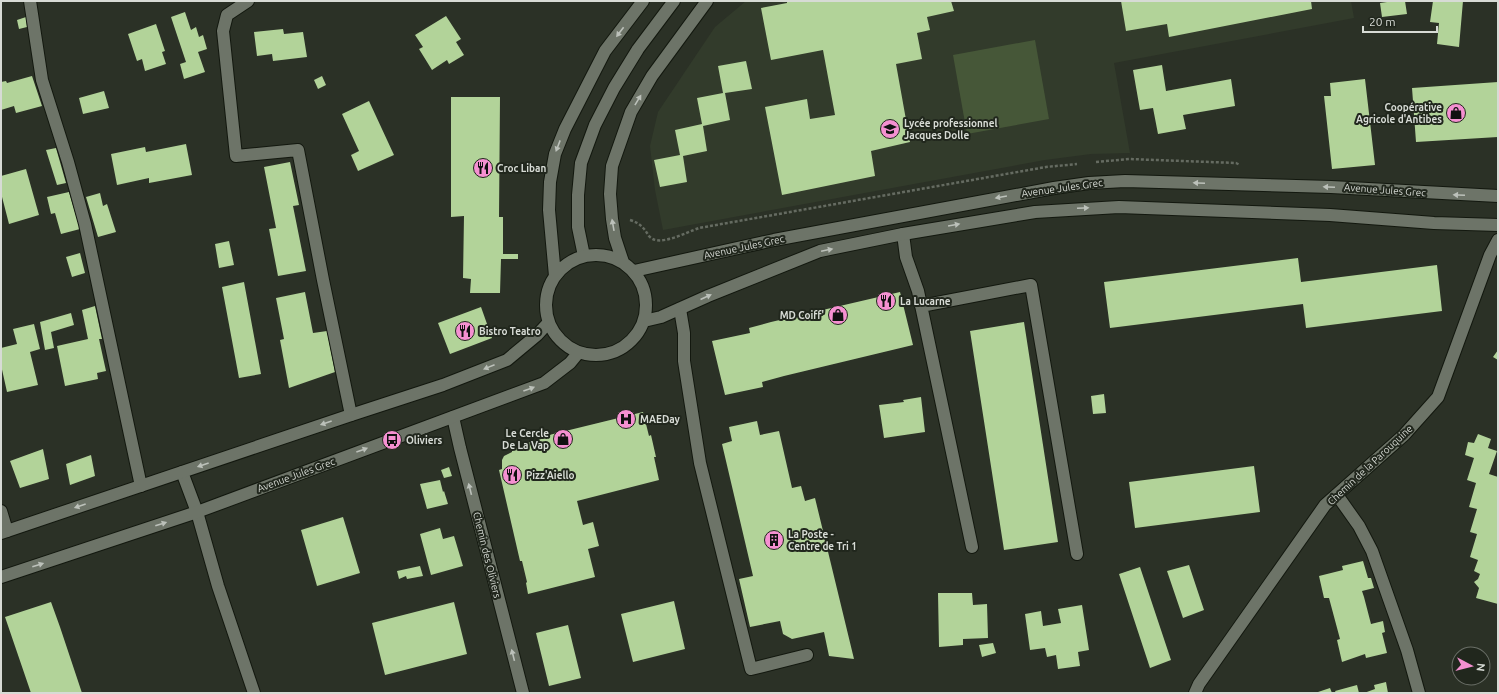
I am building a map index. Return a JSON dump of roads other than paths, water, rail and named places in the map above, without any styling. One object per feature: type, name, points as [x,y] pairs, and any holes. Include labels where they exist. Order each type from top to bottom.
[{"type":"street","points":[[30,1],[42,80],[68,162],[85,224],[141,486]]},
{"type":"street","points":[[248,1],[226,15],[223,31],[236,156],[298,150],[351,415]]},
{"type":"street","points":[[555,276],[549,210],[550,182],[555,154],[565,129],[606,51],[643,1]]},
{"type":"street","points":[[584,256],[578,227],[578,195],[581,163],[595,125],[614,88],[638,49],[674,1]]},
{"type":"street","points":[[623,262],[615,238],[610,194],[612,166],[622,134],[635,106],[652,76],[707,1]]},
{"type":"street","name":"Avenue Jules Grec","points":[[634,272],[781,239],[1089,182],[1125,181],[1331,187],[1498,196]]},
{"type":"street","name":"Avenue Jules Grec","points":[[644,321],[661,317],[708,296],[820,251],[903,234],[1035,212],[1119,207],[1322,215],[1434,223],[1498,225]]},
{"type":"street","points":[[903,234],[906,257],[918,291],[972,547]]},
{"type":"street","name":"Chemin de la Parouquine","points":[[1195,693],[1199,684],[1325,506],[1404,435],[1438,397],[1490,256],[1498,240]]},
{"type":"street","points":[[597,254],[611,257],[623,262],[634,272],[643,287],[646,304],[644,321],[637,334],[627,344],[615,352],[601,355],[590,355],[579,352],[566,346],[555,335],[549,322],[546,306],[548,290],[555,276],[567,263],[584,256],[597,254]]},
{"type":"street","points":[[921,306],[1031,285],[1077,554]]},
{"type":"street","points":[[680,309],[684,333],[684,360],[700,463],[751,669],[807,655]]},
{"type":"street","points":[[1,511],[4,532],[443,385],[507,360],[532,340],[549,322]]},
{"type":"street","name":"Avenue Jules Grec","points":[[1,577],[196,512],[544,383],[570,363],[579,352]]},
{"type":"street","name":"Chemin des Oliviers","points":[[453,417],[523,693]]},
{"type":"street","points":[[182,472],[254,693]]},
{"type":"street","points":[[1336,495],[1359,526],[1372,551],[1407,650],[1419,693]]},
{"type":"place","name":"Coopérative Agricole d'Antibes","points":[[1456,113]]},
{"type":"place","name":"Lycée professionnel Jacques Dolle","points":[[890,129]]},
{"type":"place","name":"Croc Liban","points":[[483,168]]},
{"type":"place","name":"La Lucarne","points":[[886,301]]},
{"type":"place","name":"MD Coiff'","points":[[838,315]]},
{"type":"place","name":"Bistro Teatro","points":[[465,331]]},
{"type":"place","name":"MAEDay","points":[[626,419]]},
{"type":"place","name":"Le Cercle De La Vap","points":[[563,439]]},
{"type":"place","name":"Oliviers","points":[[392,440]]},
{"type":"place","name":"Pizz'Aiello","points":[[512,475]]},
{"type":"place","name":"La Poste - Centre de Tri 1","points":[[774,540]]}]
